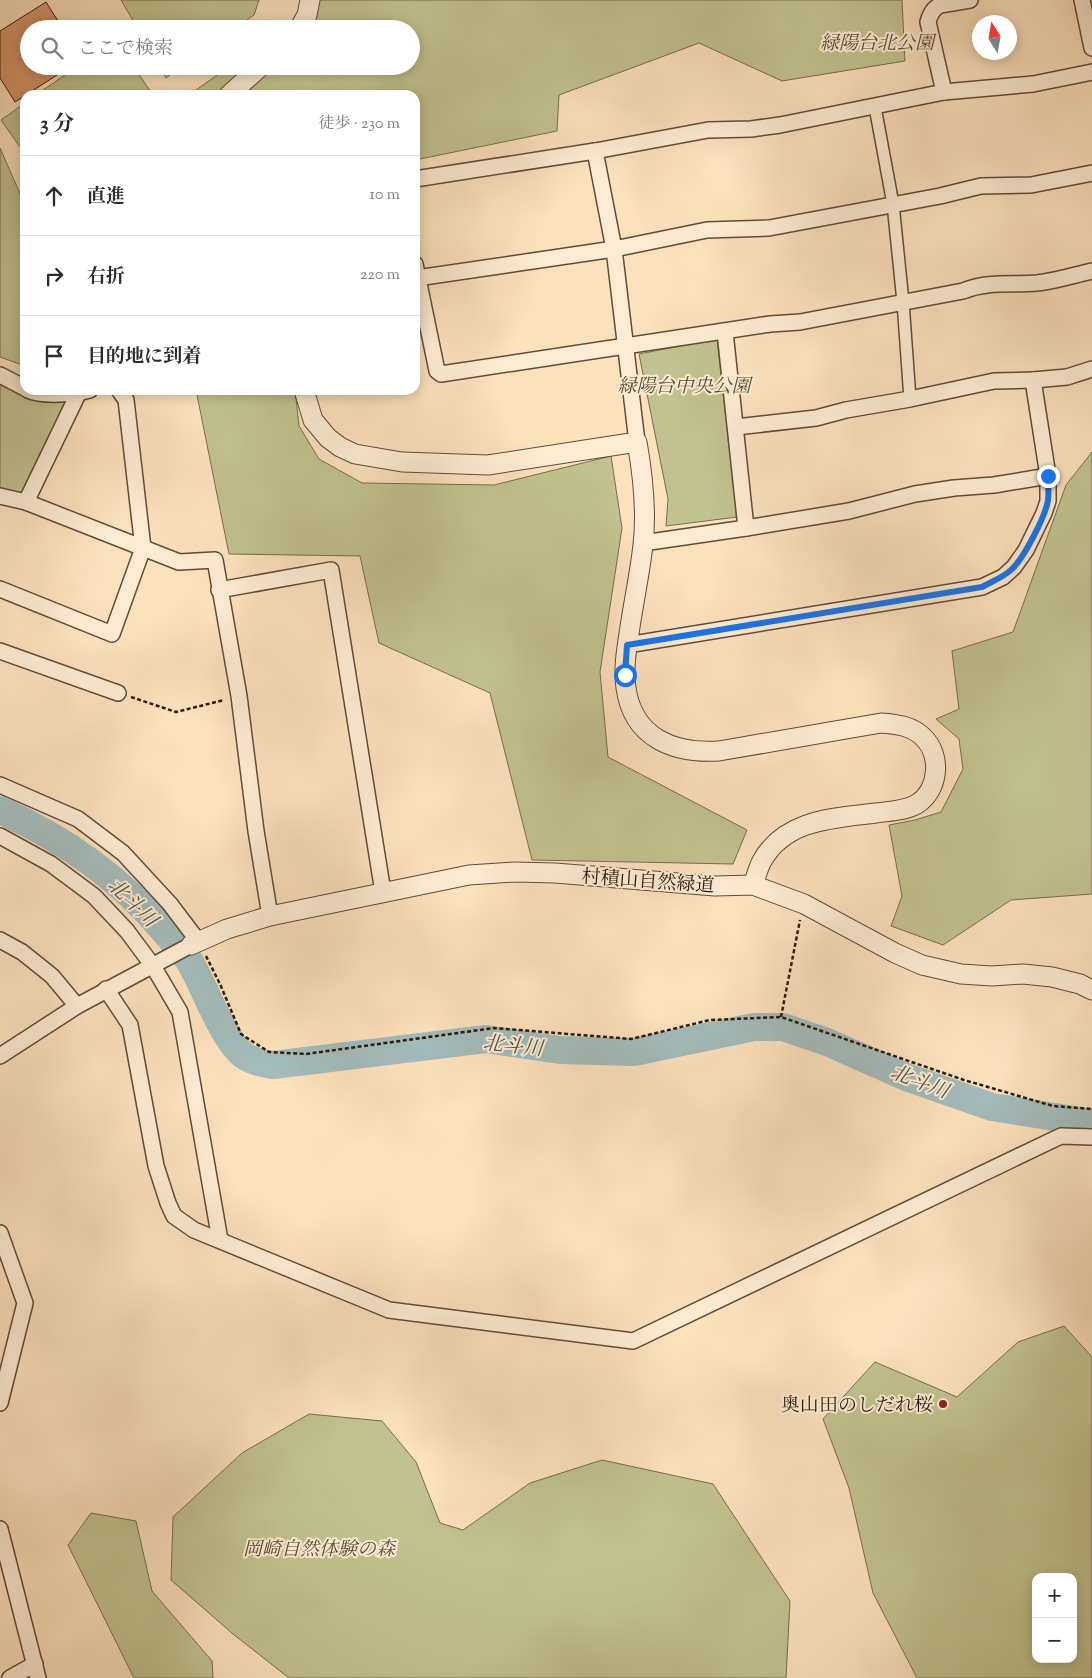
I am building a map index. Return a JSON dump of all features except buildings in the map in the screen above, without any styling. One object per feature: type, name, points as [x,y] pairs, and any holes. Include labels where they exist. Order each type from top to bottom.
[{"type":"street","points":[[304,20],[310,0]]},
{"type":"street","points":[[944,92],[928,22],[929,17],[940,5],[970,0]]},
{"type":"street","points":[[1082,0],[1092,48]]},
{"type":"street","points":[[420,178],[595,151],[708,130],[751,129],[780,125],[944,92],[1033,84],[1092,72]]},
{"type":"street","points":[[235,90],[251,75]]},
{"type":"street","points":[[875,107],[893,204],[910,399]]},
{"type":"street","points":[[595,151],[614,249],[637,442],[644,482],[643,543],[627,645],[626,688],[632,710],[638,721],[652,736],[674,747],[700,751],[719,751],[881,723],[895,724],[913,730],[925,738],[931,747],[935,763],[935,780],[929,791],[919,802],[906,808],[814,822],[791,831],[768,852],[753,886]]},
{"type":"street","points":[[420,271],[614,249],[707,230],[769,228],[940,196],[981,186],[1031,185],[1092,173]]},
{"type":"street","points":[[420,290],[437,371],[441,374],[770,324],[800,322],[963,291],[977,285],[1038,282],[1092,271]]},
{"type":"street","points":[[725,332],[746,528]]},
{"type":"street","points":[[736,427],[816,418],[994,381],[1067,377],[1092,369]]},
{"type":"street","points":[[0,375],[20,385]]},
{"type":"street","points":[[627,645],[982,587],[1003,577],[1014,567],[1026,550],[1048,501],[1048,476],[1032,380]]},
{"type":"street","points":[[26,502],[82,395]]},
{"type":"street","points":[[0,589],[112,634],[143,548],[126,400],[122,395]]},
{"type":"street","points":[[306,395],[313,420],[334,443],[355,454],[402,462],[488,465],[570,454],[637,442]]},
{"type":"street","points":[[643,543],[849,511],[915,494],[954,488],[994,485],[1048,476]]},
{"type":"street","points":[[0,496],[26,502],[179,562],[215,560],[239,696],[256,831],[270,916]]},
{"type":"street","points":[[220,590],[331,570],[383,892]]},
{"type":"street","points":[[0,652],[118,693]]},
{"type":"street","points":[[0,785],[78,819],[123,853],[170,904],[195,943],[158,964],[106,989],[0,1055]]},
{"type":"street","points":[[0,836],[51,864],[94,896],[158,964],[180,1012],[220,1240]]},
{"type":"street","name":"村積山自然緑道","points":[[195,943],[227,929],[270,916],[469,875],[514,872],[555,873],[716,886],[753,886],[804,904],[895,953],[922,965],[961,974],[992,976],[1023,974],[1052,977],[1080,984],[1092,990]]},
{"type":"street","points":[[0,940],[22,952],[52,976],[77,1006]]},
{"type":"street","points":[[106,989],[130,1025],[156,1166],[174,1216],[194,1230],[389,1310],[633,1341],[1061,1136],[1092,1137]]},
{"type":"street","points":[[0,1233],[25,1303],[0,1403]]},
{"type":"street","points":[[0,1529],[5,1571],[36,1671],[10,1678]]},
{"type":"path","points":[[118,693],[176,712],[239,696]]},
{"type":"path","points":[[781,1017],[804,904]]},
{"type":"path","points":[[195,943],[220,984],[241,1034],[270,1052],[306,1054],[494,1028],[631,1040],[710,1020],[781,1017],[964,1080],[1053,1106],[1092,1109]]},
{"type":"green space","points":[[121,0],[259,0],[254,15],[247,20],[133,20]]},
{"type":"green space","name":"緑陽台北公園","points":[[304,0],[902,0],[905,61],[782,81],[699,43],[559,95],[557,131],[420,159],[420,90],[196,90],[217,75],[420,75],[420,20],[298,20],[305,15]]},
{"type":"green space","points":[[65,75],[139,75],[150,90],[43,90]]},
{"type":"green space","points":[[20,107],[20,147],[1,120]]},
{"type":"green space","points":[[0,148],[20,194],[20,364],[0,357]]},
{"type":"green space","name":"緑陽台中央公園","points":[[717,339],[737,517],[666,526],[668,499],[639,354]]},
{"type":"green space","points":[[0,383],[31,399],[69,399],[23,495],[0,488]]},
{"type":"green space","points":[[197,395],[296,395],[299,426],[319,459],[362,483],[494,485],[611,456],[622,528],[600,672],[608,757],[747,830],[733,864],[532,860],[490,693],[379,643],[360,556],[229,554]]},
{"type":"green space","points":[[1092,452],[1092,894],[1011,900],[943,945],[891,926],[902,896],[889,825],[941,812],[963,769],[959,739],[936,719],[959,709],[952,651],[1013,632],[1066,485]]},
{"type":"green space","points":[[1064,1326],[1092,1357],[1092,1678],[917,1678],[873,1593],[849,1488],[823,1419],[875,1362],[957,1397],[1018,1342]]},
{"type":"green space","name":"岡崎自然体験の森","points":[[309,1414],[382,1421],[416,1462],[440,1523],[463,1530],[530,1483],[602,1460],[713,1484],[790,1601],[786,1678],[289,1678],[233,1634],[171,1580],[173,1517],[242,1453]]},
{"type":"green space","points":[[91,1513],[136,1521],[152,1591],[212,1661],[213,1678],[134,1678],[68,1545]]},
{"type":"waterway","name":"北斗川","points":[[0,810],[69,847],[130,894],[188,959],[231,1041],[248,1058],[261,1063],[273,1065],[486,1039],[560,1050],[634,1052],[754,1027],[783,1027],[827,1042],[906,1077],[992,1107],[1092,1123]]},
{"type":"place","name":"奥山田のしだれ桜","points":[[943,1404]]},
{"type":"route","points":[[625,675],[627,645],[982,587],[1003,577],[1014,567],[1026,550],[1048,501],[1048,476]]}]
